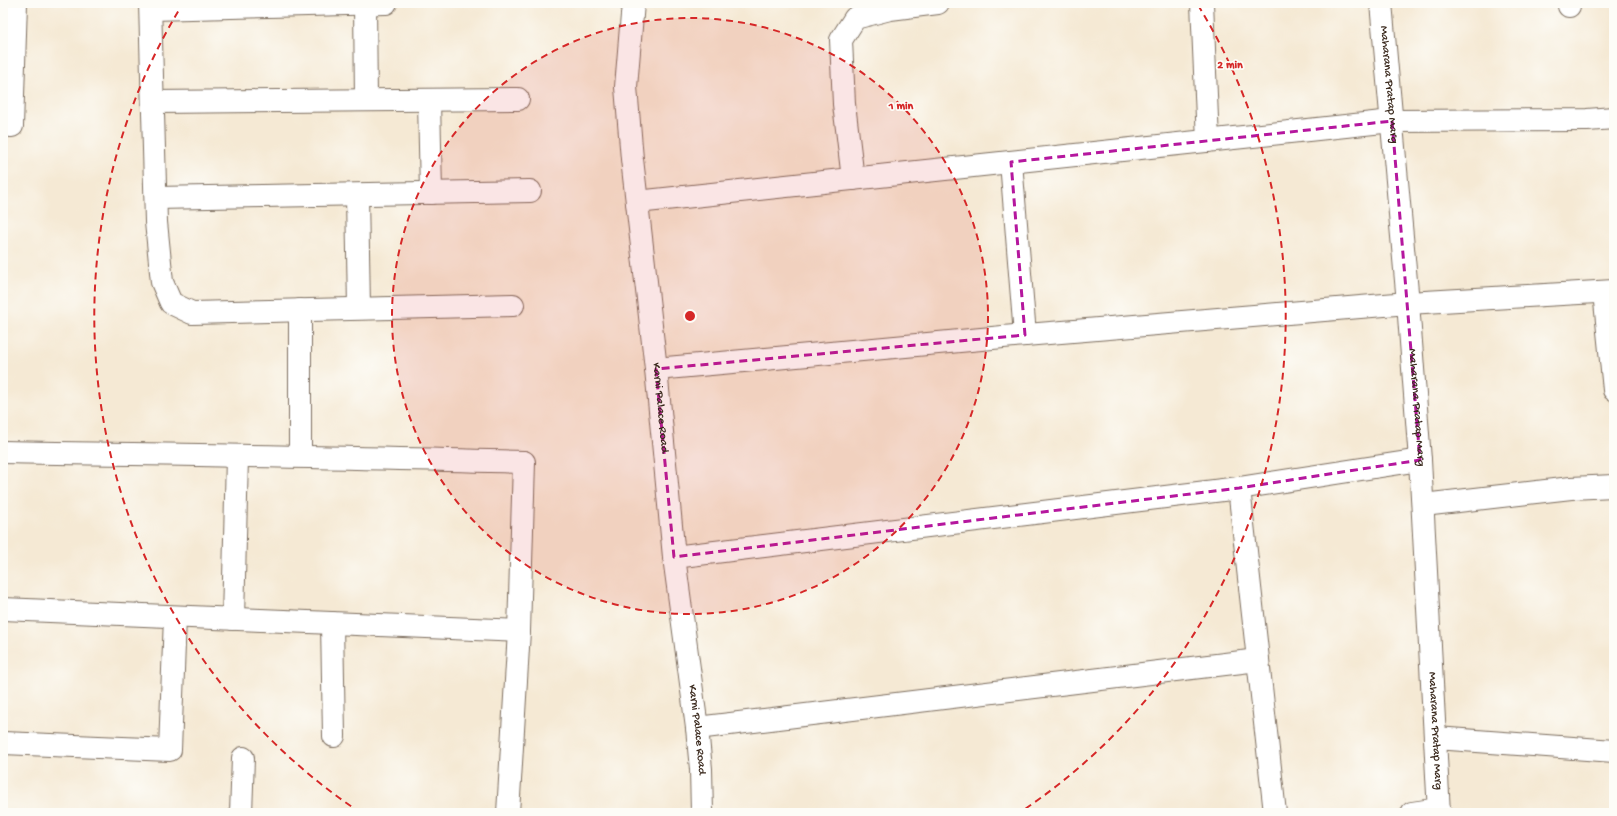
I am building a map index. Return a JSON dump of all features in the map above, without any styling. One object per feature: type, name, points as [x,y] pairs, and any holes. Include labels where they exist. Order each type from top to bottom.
[{"type":"street","points":[[3,125],[12,126],[16,3]]},
{"type":"street","points":[[365,3],[366,100]]},
{"type":"street","points":[[386,3],[150,6],[154,102],[156,222],[162,282],[171,303],[192,313],[513,305]]},
{"type":"street","name":"Karni Palace Road","points":[[633,3],[626,87],[674,557],[697,728],[701,769],[702,813]]},
{"type":"street","points":[[853,179],[844,104],[841,40],[855,18],[890,9],[938,3]]},
{"type":"street","points":[[1202,3],[1208,141]]},
{"type":"street","name":"Maharana Pratap Marg","points":[[1381,3],[1408,303],[1420,460],[1439,811]]},
{"type":"street","points":[[154,102],[518,99]]},
{"type":"street","points":[[429,100],[431,193]]},
{"type":"street","points":[[637,202],[1392,121],[1587,120],[1614,118]]},
{"type":"street","points":[[1011,162],[1025,335]]},
{"type":"street","points":[[156,198],[530,191]]},
{"type":"street","points":[[357,195],[359,308]]},
{"type":"street","points":[[656,369],[1025,335],[1408,303],[1609,292],[1614,390]]},
{"type":"street","points":[[300,310],[300,456]]},
{"type":"street","points":[[3,452],[238,457],[300,456],[524,462],[519,631],[508,813]]},
{"type":"street","points":[[233,619],[238,457]]},
{"type":"street","points":[[674,557],[1239,488],[1420,460]]},
{"type":"street","points":[[1423,504],[1572,488],[1614,486]]},
{"type":"street","points":[[1239,488],[1275,813]]},
{"type":"street","points":[[3,609],[519,631]]},
{"type":"street","points":[[3,743],[170,750],[175,616]]},
{"type":"street","points":[[332,623],[334,736]]},
{"type":"street","points":[[697,728],[1258,660]]},
{"type":"street","points":[[1436,738],[1614,751]]},
{"type":"street","points":[[241,813],[244,758]]},
{"type":"street","points":[[1412,813],[1439,811]]},
{"type":"highlighted area","points":[[1392,121],[1420,460],[1239,488],[674,557],[656,369],[1025,335],[1011,162]]}]
